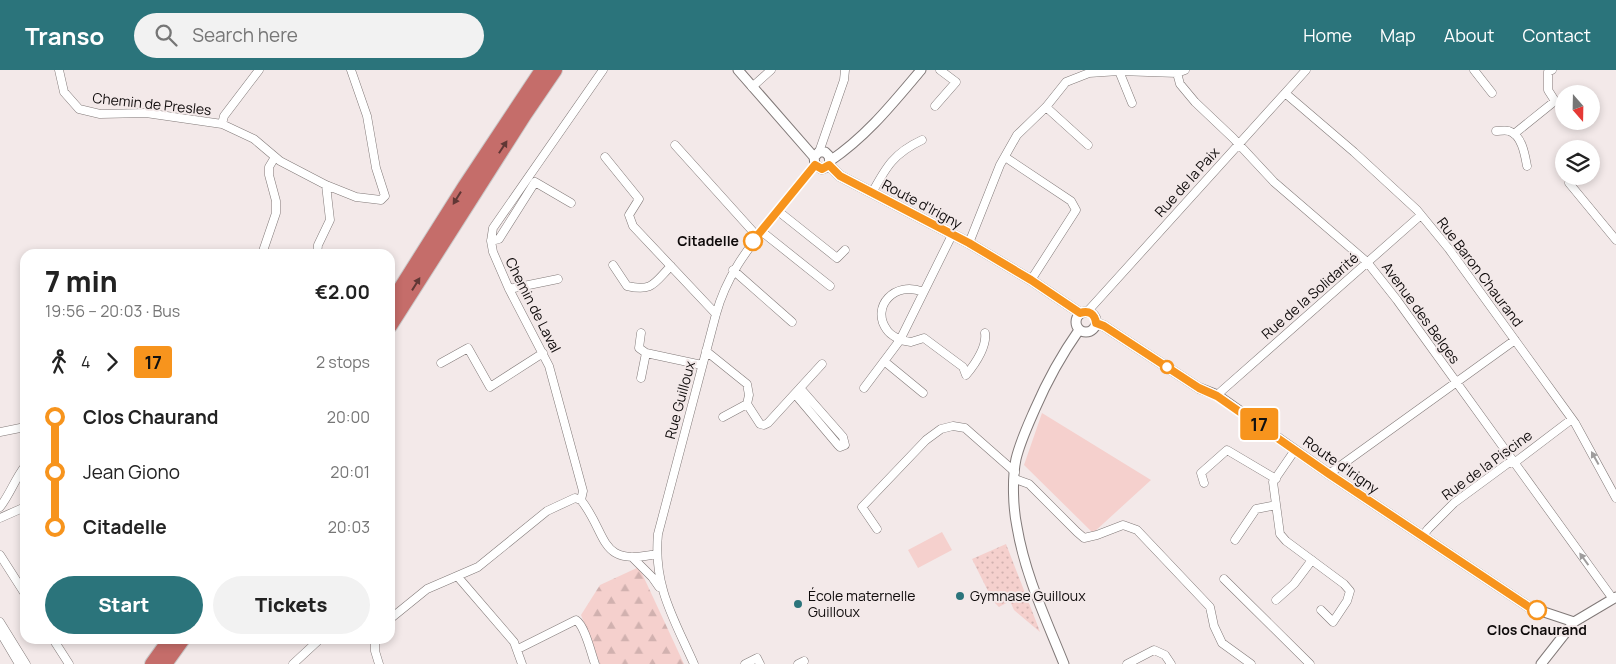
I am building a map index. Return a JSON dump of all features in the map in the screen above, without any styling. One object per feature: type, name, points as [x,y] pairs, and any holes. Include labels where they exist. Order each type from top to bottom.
[{"type":"highway","points":[[395,297],[470,178],[542,70]]},
{"type":"highway","points":[[395,318],[555,70]]},
{"type":"highway","points":[[152,664],[166,644]]},
{"type":"highway","points":[[165,664],[179,644]]},
{"type":"street","name":"Chemin de Presles","points":[[59,70],[64,92],[79,109],[100,114],[146,113],[222,124],[254,138],[275,157],[326,185],[356,197],[376,201],[381,200],[385,196],[376,168],[367,116],[351,70]]},
{"type":"street","points":[[222,124],[224,116],[258,70]]},
{"type":"street","points":[[572,203],[535,182],[499,239],[491,242],[493,228],[603,70]]},
{"type":"street","name":"Route d'Irigny","points":[[738,70],[816,158],[827,154],[829,163],[840,176],[969,243],[1084,312]]},
{"type":"street","points":[[752,87],[771,70]]},
{"type":"street","name":"Rue Guilloux","points":[[694,664],[662,592],[656,554],[658,534],[720,301],[733,270],[816,158],[844,80],[845,70]]},
{"type":"street","points":[[816,158],[822,169],[850,148],[872,128],[921,70]]},
{"type":"street","points":[[935,106],[956,82],[940,70]]},
{"type":"street","name":"Rue de la Paix","points":[[1084,312],[1306,70]]},
{"type":"street","points":[[1474,70],[1492,94]]},
{"type":"street","points":[[1514,134],[1555,101],[1548,90],[1548,72],[1552,70]]},
{"type":"street","points":[[1120,71],[1132,103]]},
{"type":"street","points":[[969,243],[1000,165],[1017,135],[1046,107],[1066,82],[1089,73],[1181,71]]},
{"type":"street","name":"Avenue des Belges","points":[[1181,71],[1180,84],[1195,102],[1233,138],[1274,182],[1368,262],[1614,598]]},
{"type":"street","name":"Rue Baron Chaurand","points":[[1285,93],[1354,152],[1421,215],[1449,249],[1572,419],[1616,498]]},
{"type":"street","points":[[1046,107],[1088,144]]},
{"type":"street","points":[[1496,131],[1509,131],[1514,134],[1523,147],[1527,166]]},
{"type":"street","points":[[872,193],[888,165],[910,146],[922,140]]},
{"type":"street","points":[[675,145],[759,234],[830,286]]},
{"type":"street","points":[[264,249],[276,213],[276,201],[268,167],[275,157]]},
{"type":"street","points":[[605,157],[639,199],[629,215],[633,226],[716,314]]},
{"type":"street","points":[[1005,157],[1071,201],[1076,210],[1031,280]]},
{"type":"street","points":[[318,249],[330,220],[329,198],[326,185]]},
{"type":"street","points":[[1570,185],[1616,240]]},
{"type":"street","points":[[778,211],[837,258],[846,250]]},
{"type":"street","name":"Rue de la Solidarité","points":[[1217,396],[1421,215]]},
{"type":"street","points":[[864,388],[900,340],[952,235]]},
{"type":"street","name":"Chemin de Laval","points":[[491,242],[493,252],[509,289],[549,366],[583,491],[581,500],[587,507],[610,549],[618,555],[642,557],[656,554]]},
{"type":"street","points":[[613,265],[627,286],[642,289],[650,286],[671,266]]},
{"type":"street","points":[[733,270],[792,322]]},
{"type":"street","points":[[509,289],[558,279]]},
{"type":"street","points":[[923,292],[912,288],[901,289],[885,303],[883,314],[885,327],[891,334],[900,340],[911,342],[924,338],[963,367],[966,375],[986,341],[985,333]]},
{"type":"street","points":[[1084,312],[1093,315],[1096,323],[1094,327],[1089,331],[1080,330],[1076,321],[1084,312]]},
{"type":"street","name":"Route d'Irigny","points":[[1096,323],[1104,326],[1199,388],[1217,396],[1422,537],[1529,607],[1574,622]]},
{"type":"street","points":[[1064,664],[1028,572],[1020,545],[1015,508],[1015,476],[1016,459],[1026,429],[1052,371],[1080,330]]},
{"type":"street","points":[[641,333],[639,348],[646,353],[702,365]]},
{"type":"street","points":[[1329,474],[1515,340]]},
{"type":"street","points":[[441,363],[468,348],[490,387],[543,353]]},
{"type":"street","points":[[706,350],[746,384],[750,395],[747,404],[723,417]]},
{"type":"street","points":[[642,378],[646,353]]},
{"type":"street","points":[[884,361],[923,393]]},
{"type":"street","points":[[747,404],[760,424],[768,423],[822,364]]},
{"type":"street","points":[[798,391],[843,438],[845,442],[843,447],[838,445],[798,391]]},
{"type":"street","name":"Rue de la Piscine","points":[[1422,537],[1454,503],[1507,464],[1518,460],[1572,419]]},
{"type":"street","points":[[877,529],[862,508],[926,440],[941,429],[953,426],[965,428],[1015,476],[1030,484],[1084,538],[1123,525],[1136,530],[1210,607],[1214,626],[1222,643],[1251,664]]},
{"type":"street","points":[[0,432],[20,428]]},
{"type":"street","points":[[1204,483],[1200,473],[1227,450],[1276,479]]},
{"type":"street","points":[[1296,450],[1273,486],[1280,534],[1282,538],[1344,584],[1350,592],[1347,601],[1333,622],[1321,610]]},
{"type":"street","points":[[0,507],[20,472]]},
{"type":"street","points":[[395,615],[421,593],[483,564],[547,511],[574,498],[581,500]]},
{"type":"street","points":[[1235,540],[1256,508],[1276,505]]},
{"type":"street","points":[[0,518],[20,509]]},
{"type":"street","points":[[0,555],[20,586]]},
{"type":"street","name":"Chemin de Laval","points":[[632,557],[652,577],[662,592]]},
{"type":"street","points":[[1276,600],[1294,584],[1312,560]]},
{"type":"street","points":[[458,577],[506,632],[518,649],[522,664]]},
{"type":"street","points":[[1224,579],[1310,664]]},
{"type":"street","points":[[1541,664],[1574,622],[1614,598]]},
{"type":"street","points":[[518,649],[576,620],[583,629],[595,664]]},
{"type":"street","points":[[0,622],[26,664]]},
{"type":"street","points":[[0,632],[19,664]]},
{"type":"street","points":[[56,644],[69,664]]},
{"type":"street","points":[[293,664],[315,644]]},
{"type":"street","points":[[375,644],[379,664]]},
{"type":"street","points":[[1127,664],[1154,650],[1165,655],[1172,664]]},
{"type":"street","points":[[745,664],[757,658],[760,664]]},
{"type":"green space","points":[[1042,413],[1151,480],[1093,533],[1024,465]]},
{"type":"green space","points":[[942,532],[952,550],[918,568],[908,550]]},
{"type":"green space","points":[[1006,544],[1040,632],[1014,610],[1010,601],[999,607],[993,601],[972,559]]},
{"type":"green space","points":[[639,567],[684,664],[600,664],[581,615],[600,585]]},
{"type":"bus line","name":"17","points":[[753,241],[815,165],[822,169],[829,165],[840,176],[969,243],[1031,280],[1080,313],[1090,313],[1095,318],[1096,323],[1104,326],[1199,388],[1217,396],[1329,474],[1529,607],[1537,610]]},
{"type":"place","name":"Citadelle","points":[[753,241]]},
{"type":"place","name":"Gymnase Guilloux","points":[[960,596]]},
{"type":"place","name":"École maternelle Guilloux","points":[[798,604]]},
{"type":"place","name":"Clos Chaurand","points":[[1537,610]]}]
